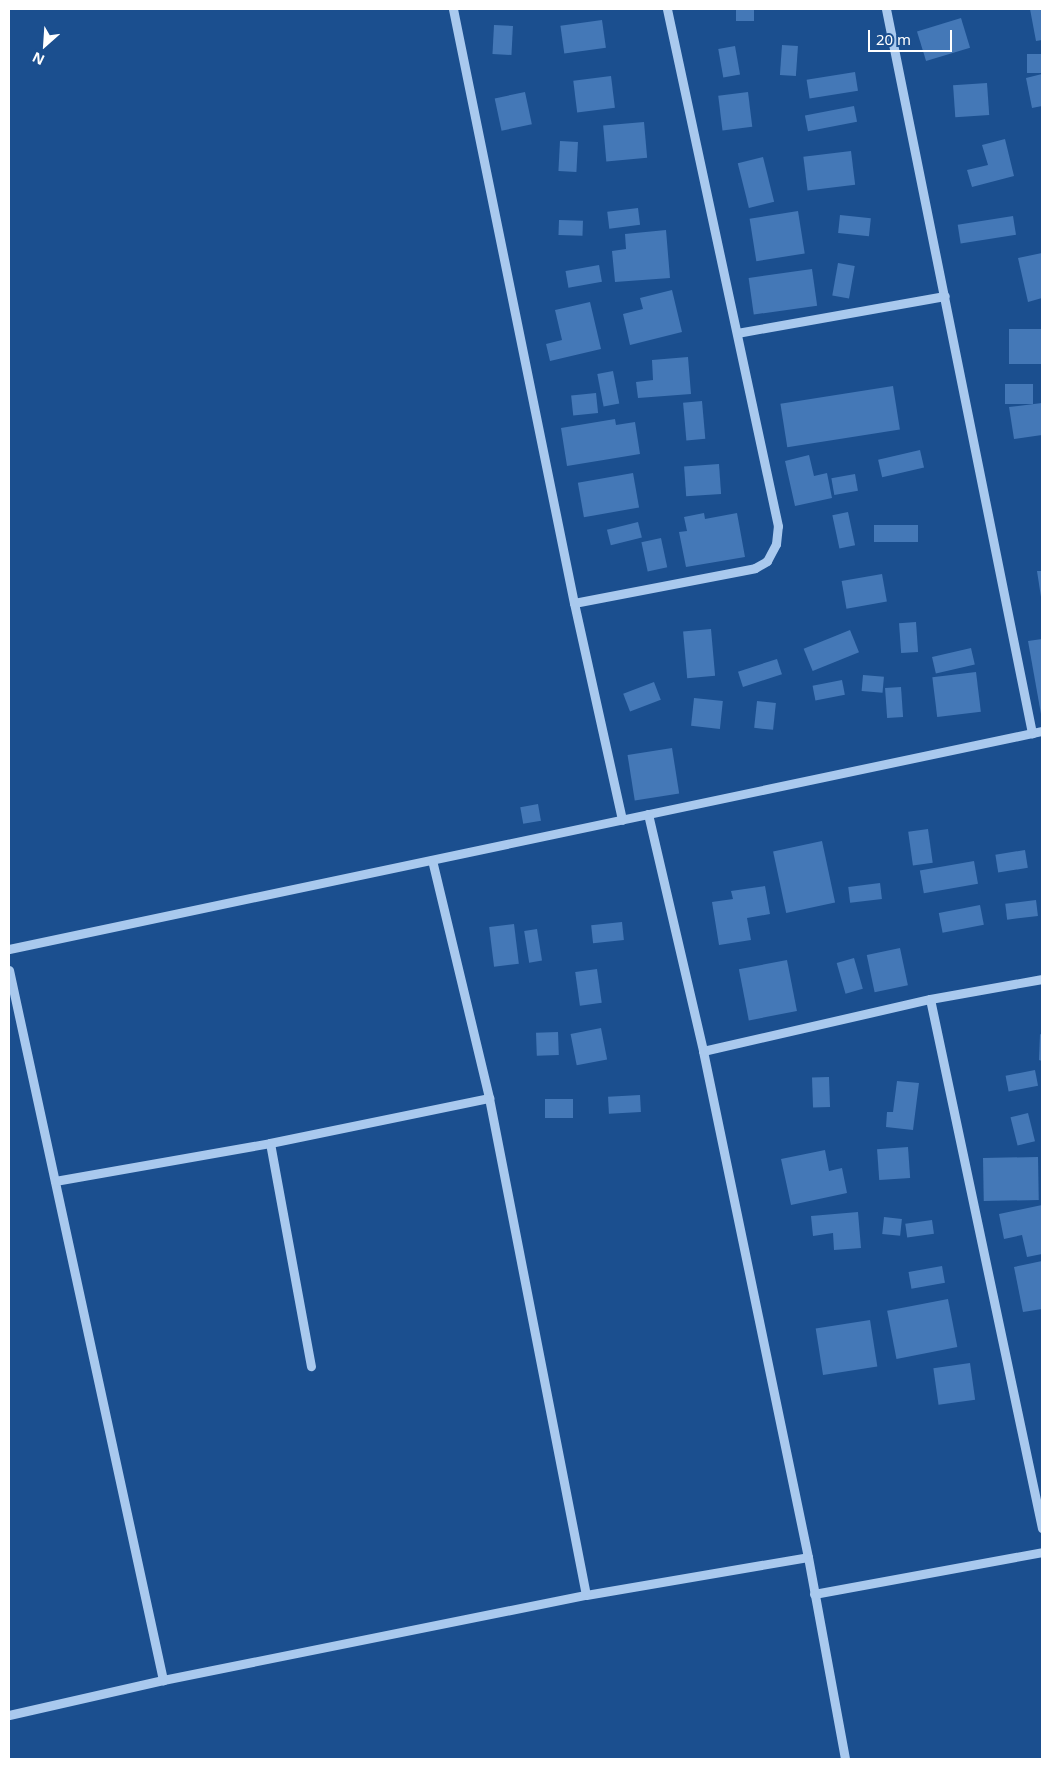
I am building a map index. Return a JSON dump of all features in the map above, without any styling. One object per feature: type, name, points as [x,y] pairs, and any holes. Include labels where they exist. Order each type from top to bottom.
[{"type":"street","points":[[453,9],[574,603],[622,820]]},
{"type":"street","points":[[574,603],[755,568],[767,561],[776,544],[778,526],[667,9]]},
{"type":"street","points":[[886,9],[1032,733]]},
{"type":"street","points":[[737,333],[945,296]]},
{"type":"street","points":[[9,949],[1042,731]]},
{"type":"street","points":[[648,814],[703,1051],[808,1557],[845,1759]]},
{"type":"street","points":[[432,860],[489,1098],[586,1595]]},
{"type":"street","points":[[9,970],[163,1680]]},
{"type":"street","points":[[703,1051],[930,998],[1042,979]]},
{"type":"street","points":[[930,998],[1042,1528]]},
{"type":"street","points":[[54,1181],[270,1143],[489,1098]]},
{"type":"street","points":[[270,1143],[311,1366]]},
{"type":"street","points":[[814,1594],[1042,1552]]},
{"type":"street","points":[[9,1715],[163,1680],[586,1595],[808,1557]]},
{"type":"building","points":[[736,9],[754,9],[754,21],[736,21]]},
{"type":"building","points":[[1030,9],[1042,9],[1042,40],[1036,41]]},
{"type":"building","points":[[961,18],[970,48],[926,61],[917,31]]},
{"type":"building","points":[[602,20],[606,48],[564,54],[560,26]]},
{"type":"building","points":[[494,25],[513,26],[511,55],[492,54]]},
{"type":"building","points":[[782,45],[798,46],[796,76],[780,75]]},
{"type":"building","points":[[735,46],[740,75],[723,78],[718,49]]},
{"type":"building","points":[[1027,54],[1042,54],[1042,73],[1027,73]]},
{"type":"building","points":[[855,72],[858,91],[810,98],[807,80]]},
{"type":"building","points":[[1042,74],[1042,106],[1032,108],[1026,78]]},
{"type":"building","points":[[611,76],[615,108],[577,112],[573,81]]},
{"type":"building","points":[[987,83],[989,115],[955,117],[953,85]]},
{"type":"building","points":[[525,92],[532,124],[502,131],[495,98]]},
{"type":"building","points":[[748,92],[752,127],[722,130],[718,96]]},
{"type":"building","points":[[854,106],[857,122],[808,131],[805,116]]},
{"type":"building","points":[[644,122],[647,158],[606,161],[603,126]]},
{"type":"building","points":[[1005,139],[1014,176],[972,187],[967,170],[988,165],[982,145]]},
{"type":"building","points":[[560,141],[578,142],[576,172],[558,171]]},
{"type":"building","points":[[851,151],[855,185],[808,191],[803,157]]},
{"type":"building","points":[[763,157],[774,202],[749,208],[738,163]]},
{"type":"building","points":[[638,208],[640,225],[609,229],[607,212]]},
{"type":"building","points":[[798,211],[805,253],[756,261],[750,219]]},
{"type":"building","points":[[840,215],[871,218],[869,236],[838,233]]},
{"type":"building","points":[[1013,216],[1016,235],[961,244],[958,225]]},
{"type":"building","points":[[559,220],[583,221],[582,236],[558,235]]},
{"type":"building","points":[[666,230],[670,278],[615,282],[612,251],[626,249],[625,234]]},
{"type":"building","points":[[1042,253],[1042,298],[1028,302],[1018,258]]},
{"type":"building","points":[[838,263],[855,266],[849,298],[832,295]]},
{"type":"building","points":[[599,265],[602,282],[568,288],[566,271]]},
{"type":"building","points":[[812,269],[817,306],[754,315],[749,278]]},
{"type":"building","points":[[672,290],[682,332],[630,345],[623,314],[643,309],[640,298]]},
{"type":"building","points":[[590,302],[601,349],[550,361],[546,344],[562,340],[555,310]]},
{"type":"building","points":[[1009,329],[1042,329],[1042,364],[1009,364]]},
{"type":"building","points":[[688,357],[691,394],[638,398],[636,382],[653,380],[652,360]]},
{"type":"building","points":[[613,371],[619,403],[604,406],[597,374]]},
{"type":"building","points":[[1005,384],[1033,384],[1033,404],[1005,404]]},
{"type":"building","points":[[893,386],[900,429],[787,447],[780,404]]},
{"type":"building","points":[[596,393],[598,413],[573,416],[571,396]]},
{"type":"building","points":[[702,401],[705,439],[686,441],[683,403]]},
{"type":"building","points":[[1042,403],[1042,435],[1014,439],[1009,407]]},
{"type":"building","points":[[615,419],[616,425],[635,422],[640,454],[567,466],[561,428]]},
{"type":"building","points":[[920,450],[924,468],[882,477],[878,460]]},
{"type":"building","points":[[809,455],[814,476],[827,473],[832,498],[795,506],[785,461]]},
{"type":"building","points":[[719,464],[721,494],[686,496],[684,466]]},
{"type":"building","points":[[633,473],[639,507],[584,517],[578,483]]},
{"type":"building","points":[[855,474],[858,491],[834,495],[831,478]]},
{"type":"building","points":[[848,512],[855,545],[839,549],[832,515]]},
{"type":"building","points":[[704,513],[705,519],[737,513],[745,557],[686,567],[679,532],[687,531],[684,517]]},
{"type":"building","points":[[638,522],[642,538],[611,545],[607,530]]},
{"type":"building","points":[[874,525],[918,525],[918,542],[874,542]]},
{"type":"building","points":[[661,538],[667,567],[648,572],[641,542]]},
{"type":"building","points":[[1037,571],[1042,571],[1041,597]]},
{"type":"building","points":[[882,574],[887,602],[846,609],[842,581]]},
{"type":"building","points":[[916,622],[918,652],[901,653],[899,623]]},
{"type":"building","points":[[711,629],[715,676],[687,678],[683,631]]},
{"type":"building","points":[[850,630],[859,652],[813,671],[804,649]]},
{"type":"building","points":[[1042,639],[1042,714],[1041,714],[1028,641]]},
{"type":"building","points":[[971,648],[975,665],[936,674],[932,657]]},
{"type":"building","points":[[777,659],[782,674],[743,687],[738,672]]},
{"type":"building","points":[[976,672],[981,712],[937,717],[932,677]]},
{"type":"building","points":[[863,675],[884,677],[883,693],[862,691]]},
{"type":"building","points":[[842,680],[845,695],[815,700],[813,686]]},
{"type":"building","points":[[654,682],[661,700],[630,712],[623,694]]},
{"type":"building","points":[[901,687],[903,717],[887,718],[885,688]]},
{"type":"building","points":[[694,698],[723,701],[720,729],[691,726]]},
{"type":"building","points":[[757,701],[776,703],[773,730],[754,728]]},
{"type":"building","points":[[672,748],[679,793],[635,800],[628,755]]},
{"type":"building","points":[[538,804],[541,821],[523,824],[520,807]]},
{"type":"building","points":[[928,829],[933,863],[913,865],[908,832]]},
{"type":"building","points":[[822,841],[835,903],[786,913],[773,851]]},
{"type":"building","points":[[1025,850],[1028,868],[998,872],[995,855]]},
{"type":"building","points":[[974,861],[978,884],[924,893],[920,871]]},
{"type":"building","points":[[880,883],[882,899],[850,903],[848,887]]},
{"type":"building","points":[[765,886],[770,914],[747,918],[751,940],[719,945],[712,902],[733,899],[731,891]]},
{"type":"building","points":[[1036,900],[1038,916],[1007,920],[1005,904]]},
{"type":"building","points":[[980,905],[984,925],[943,933],[939,913]]},
{"type":"building","points":[[622,922],[624,940],[593,943],[591,925]]},
{"type":"building","points":[[514,924],[519,964],[494,967],[489,927]]},
{"type":"building","points":[[537,929],[542,961],[529,963],[524,931]]},
{"type":"building","points":[[900,948],[908,985],[875,992],[867,955]]},
{"type":"building","points":[[854,958],[863,989],[846,994],[837,963]]},
{"type":"building","points":[[787,960],[797,1011],[749,1020],[739,969]]},
{"type":"building","points":[[597,969],[602,1003],[580,1006],[575,972]]},
{"type":"building","points":[[601,1028],[607,1059],[577,1065],[571,1034]]},
{"type":"building","points":[[558,1032],[559,1055],[537,1056],[536,1033]]},
{"type":"building","points":[[1040,1034],[1042,1035],[1042,1061],[1039,1060]]},
{"type":"building","points":[[1035,1070],[1038,1086],[1009,1091],[1006,1076]]},
{"type":"building","points":[[829,1077],[830,1107],[813,1108],[812,1078]]},
{"type":"building","points":[[897,1081],[919,1083],[913,1130],[886,1127],[887,1112],[893,1112]]},
{"type":"building","points":[[640,1095],[641,1112],[609,1114],[608,1097]]},
{"type":"building","points":[[545,1099],[573,1099],[573,1118],[545,1118]]},
{"type":"building","points":[[1028,1113],[1035,1141],[1018,1145],[1011,1117]]},
{"type":"building","points":[[908,1147],[910,1178],[879,1180],[877,1149]]},
{"type":"building","points":[[825,1150],[829,1171],[842,1168],[847,1193],[791,1205],[781,1159]]},
{"type":"building","points":[[1038,1157],[1039,1200],[984,1201],[983,1158]]},
{"type":"building","points":[[1042,1205],[1042,1254],[1027,1257],[1022,1235],[1004,1239],[999,1214]]},
{"type":"building","points":[[858,1212],[861,1248],[834,1250],[833,1233],[813,1236],[811,1216]]},
{"type":"building","points":[[884,1217],[902,1219],[900,1236],[882,1234]]},
{"type":"building","points":[[932,1220],[934,1234],[907,1238],[905,1224]]},
{"type":"building","points":[[1042,1261],[1042,1309],[1023,1312],[1014,1267]]},
{"type":"building","points":[[942,1266],[945,1283],[911,1289],[909,1272]]},
{"type":"building","points":[[948,1299],[957,1347],[896,1359],[887,1311]]},
{"type":"building","points":[[870,1320],[877,1366],[823,1375],[816,1329]]},
{"type":"building","points":[[970,1363],[975,1400],[939,1405],[933,1368]]}]
